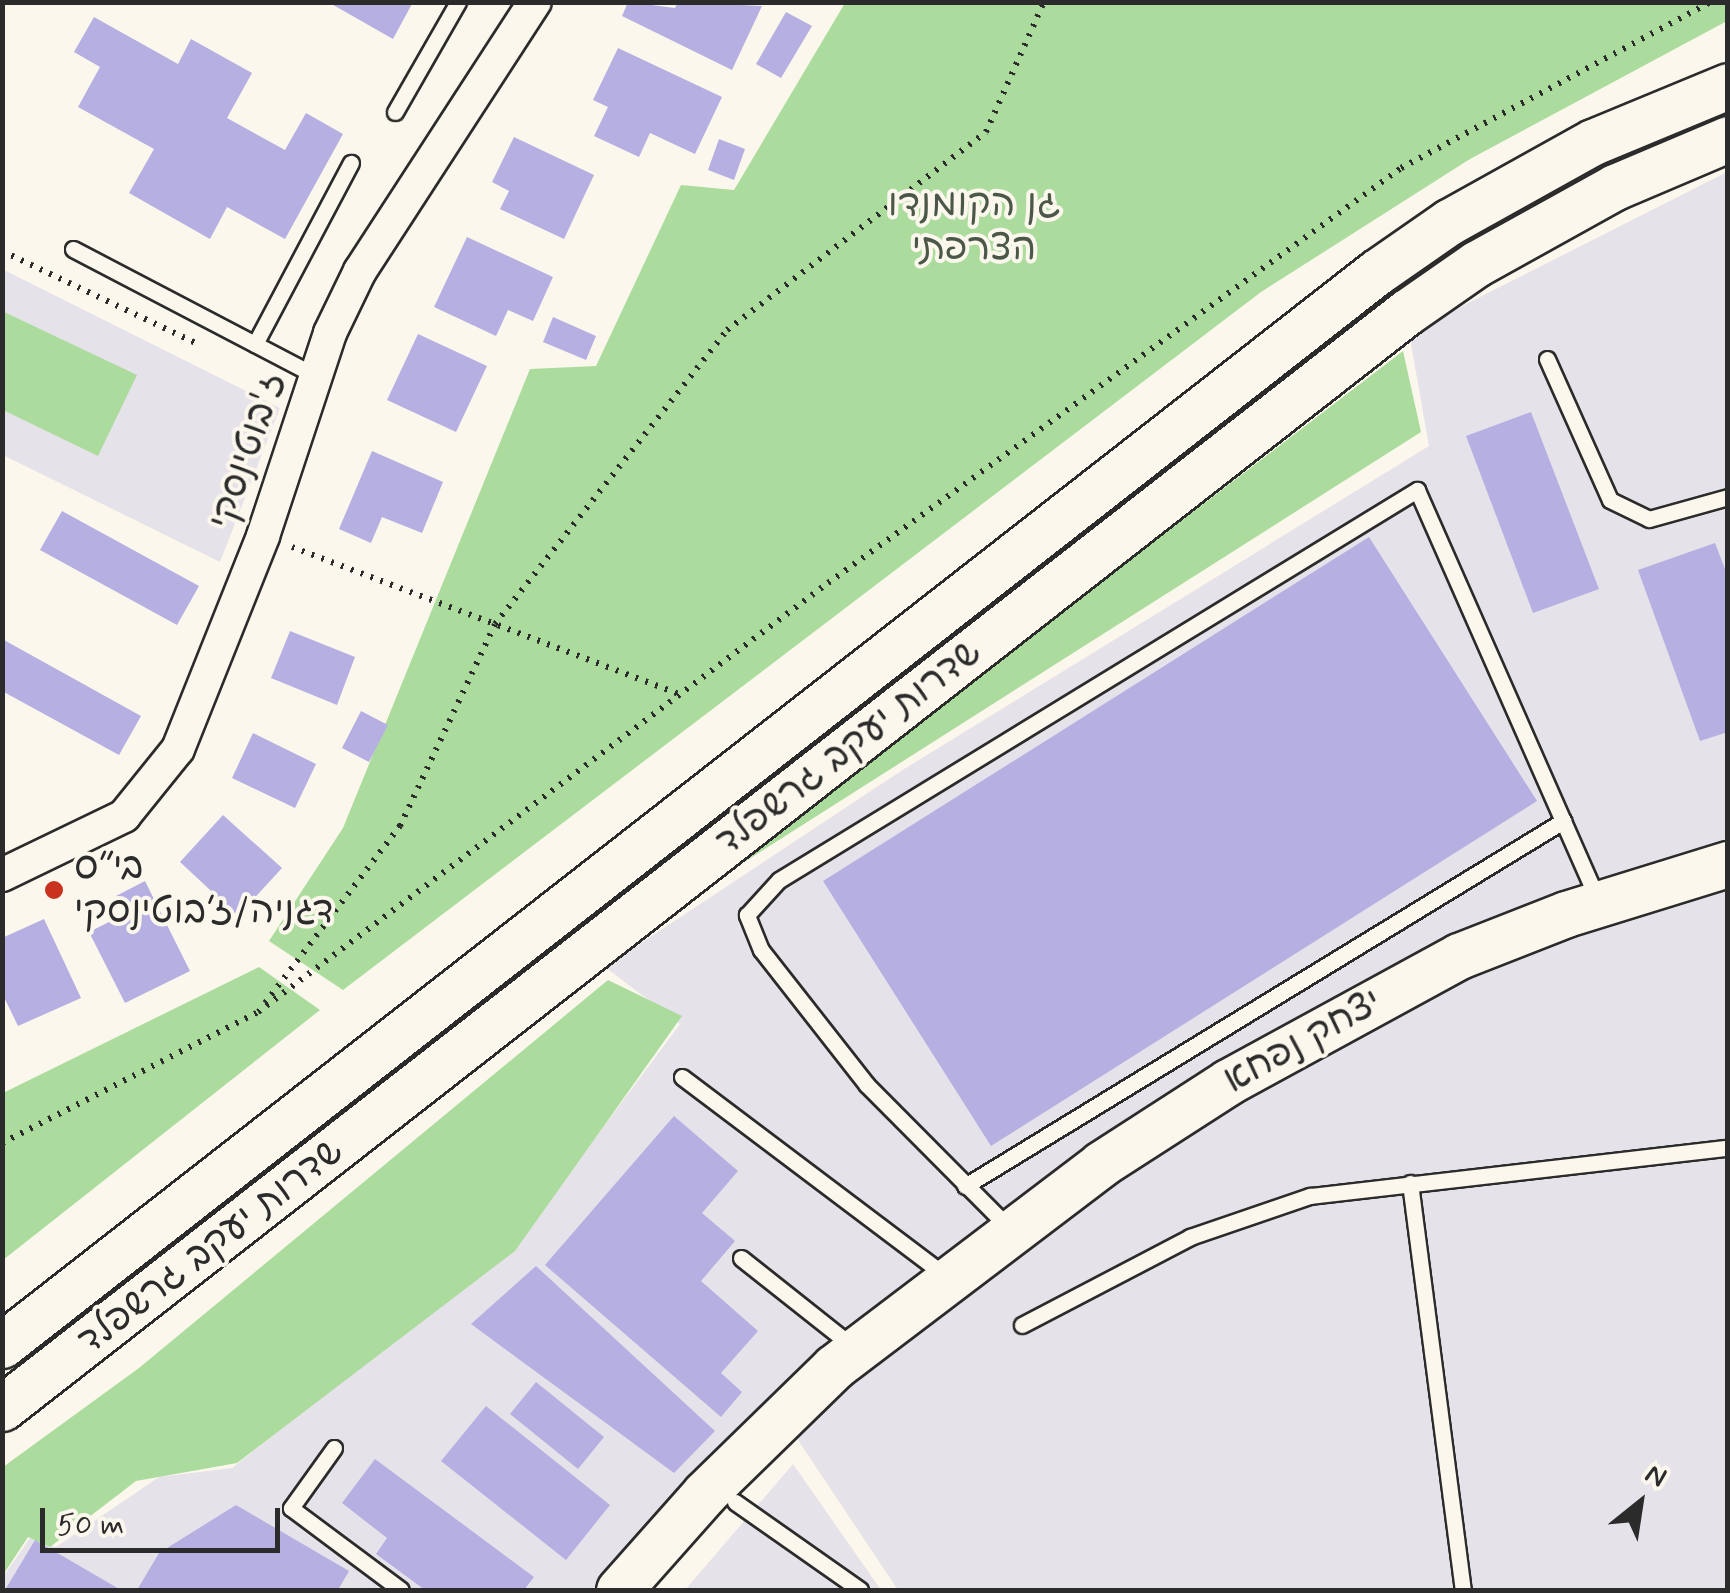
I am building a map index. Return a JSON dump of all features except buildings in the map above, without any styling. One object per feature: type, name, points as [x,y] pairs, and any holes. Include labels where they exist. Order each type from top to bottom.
[{"type":"main road","name":"שדרות יעקב גרשפלד","points":[[2,1346],[1377,272],[1449,222],[1593,142],[1728,86]]},
{"type":"main road","name":"שדרות יעקב גרשפלד","points":[[2,1408],[1407,312],[1476,264],[1615,187],[1728,139]]},
{"type":"main road","name":"יצחק נפחא","points":[[619,1590],[705,1493],[856,1349],[1101,1164],[1334,1022],[1459,956],[1599,903],[1728,864]]},
{"type":"main road","name":"יצחק נפחא","points":[[656,1590],[934,1288]]},
{"type":"street","name":"ז'בוטינסקי","points":[[2,876],[124,816],[152,788],[178,749],[262,536],[316,376],[360,271],[535,2]]},
{"type":"lane","points":[[395,112],[458,2]]},
{"type":"lane","points":[[254,344],[351,162]]},
{"type":"lane","points":[[73,249],[316,376]]},
{"type":"lane","points":[[1547,359],[1610,500],[1649,519],[1728,497]]},
{"type":"lane","points":[[1012,1230],[867,1085],[761,950],[747,914],[758,895],[1417,490],[1599,903]]},
{"type":"lane","points":[[966,1186],[1563,821]]},
{"type":"lane","points":[[682,1077],[934,1288]]},
{"type":"lane","points":[[1022,1326],[1190,1236],[1310,1196],[1728,1148]]},
{"type":"lane","points":[[1410,1183],[1463,1590]]},
{"type":"lane","points":[[742,1258],[856,1349]]},
{"type":"lane","points":[[334,1448],[291,1508],[401,1590]]},
{"type":"lane","points":[[734,1502],[860,1590]]},
{"type":"path","points":[[258,1012],[400,826],[495,624],[727,330],[986,132],[1044,2]]},
{"type":"path","points":[[2,1143],[258,1012],[682,695],[1402,168],[1711,2]]},
{"type":"path","points":[[2,251],[208,348]]},
{"type":"path","points":[[262,536],[682,695]]},
{"type":"shaded area","points":[[1727,172],[1727,1590],[898,1590],[778,1410],[599,1590],[3,1590],[3,1577],[30,1538],[56,1547],[159,1477],[232,1468],[519,1240],[680,1024],[605,967],[901,771],[1429,446],[1409,333]]},
{"type":"shaded area","points":[[2,269],[280,408],[220,562],[3,455]]},
{"type":"shaded area","points":[[793,1464],[881,1590],[685,1590]]},
{"type":"green space","name":"גן הקומנדו הצרפתי","points":[[845,3],[1727,3],[1727,21],[1470,159],[1261,292],[343,990],[269,941],[343,828],[530,369],[596,366],[681,185],[734,190]]},
{"type":"green space","points":[[2,311],[137,375],[98,456],[3,410]]},
{"type":"green space","points":[[1403,351],[1421,432],[697,892]]},
{"type":"green space","points":[[259,967],[320,1010],[3,1260],[3,1093]]},
{"type":"green space","points":[[608,980],[682,1016],[515,1251],[237,1463],[136,1481],[50,1547],[28,1537],[3,1575],[3,1467],[139,1368]]},
{"type":"place","name":"בי״ס דגניה/ז׳בוטינסקי","points":[[54,890]]}]
